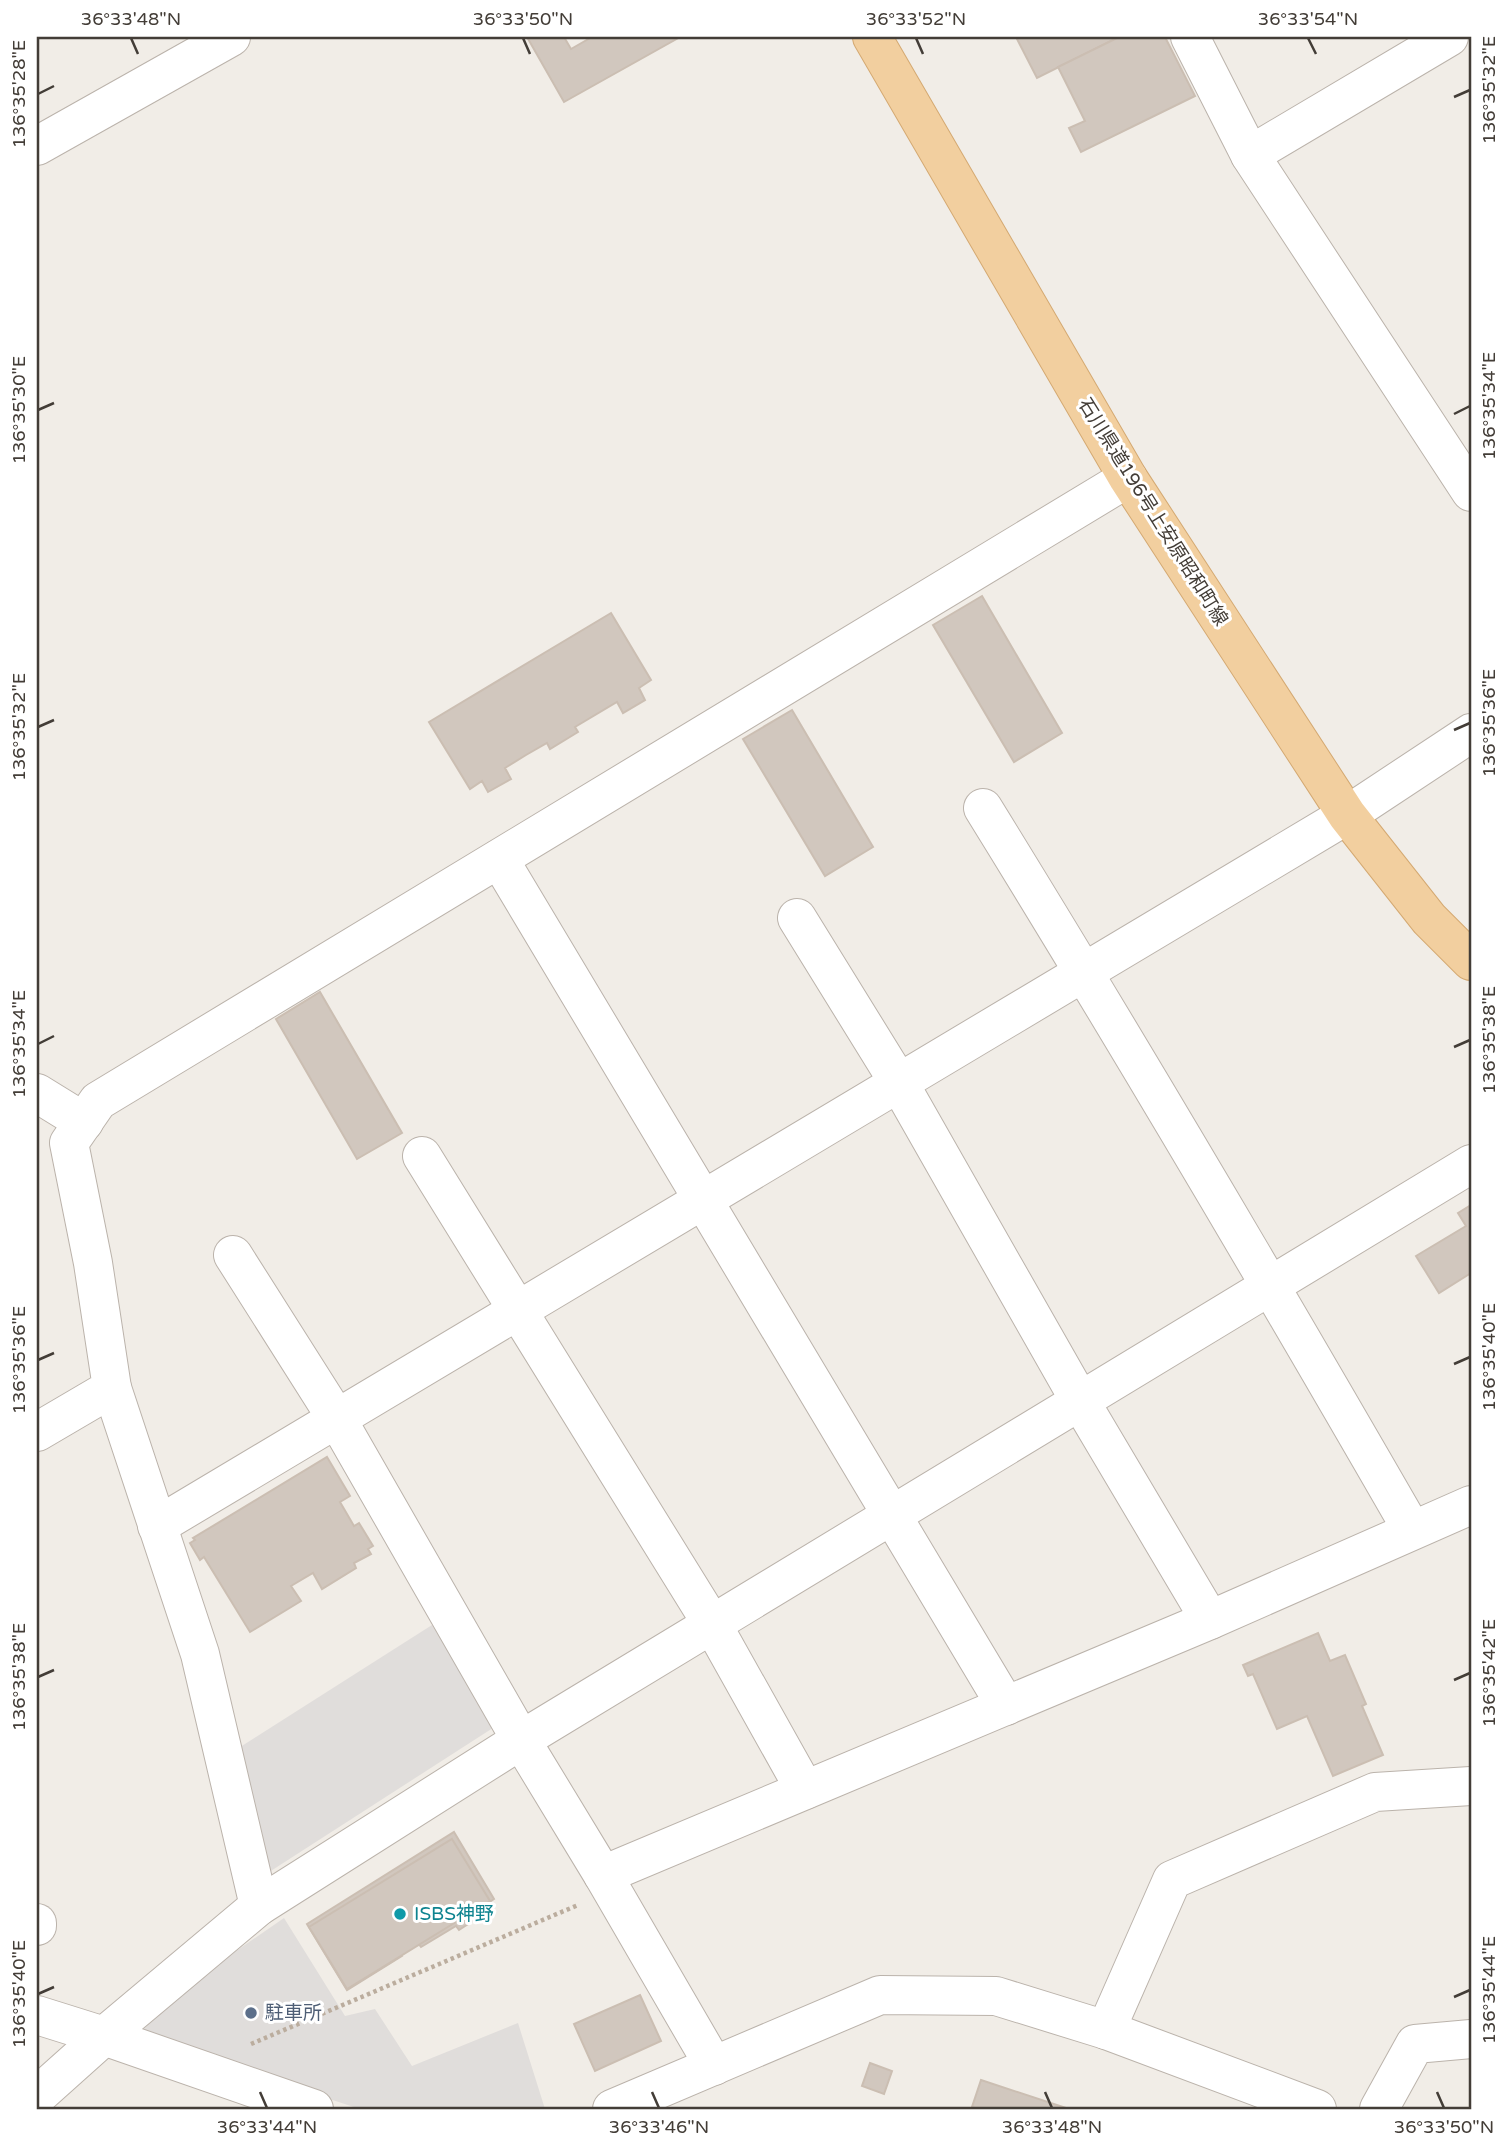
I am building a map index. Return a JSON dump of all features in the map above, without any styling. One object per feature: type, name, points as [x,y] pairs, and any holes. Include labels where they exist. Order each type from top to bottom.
[{"type":"main road","name":"石川県道196号上安原昭和町線","points":[[872,37],[1128,478],[1348,815],[1429,919],[1471,961]]},
{"type":"street","points":[[37,146],[231,37]]},
{"type":"street","points":[[1190,37],[1250,155],[1471,492]]},
{"type":"street","points":[[1250,155],[1449,37]]},
{"type":"street","points":[[1460,37],[1471,53]]},
{"type":"street","points":[[260,1906],[200,1654],[112,1388],[93,1263],[69,1143],[98,1101],[1128,478]]},
{"type":"street","points":[[157,1525],[1348,815],[1471,733]]},
{"type":"street","points":[[983,808],[1271,1285],[1412,1530]]},
{"type":"street","points":[[499,859],[1006,1706]]},
{"type":"street","points":[[797,918],[899,1083],[1080,1401],[1210,1620]]},
{"type":"street","points":[[37,1093],[83,1122]]},
{"type":"street","points":[[422,1156],[712,1624],[805,1790]]},
{"type":"street","points":[[37,2096],[104,2036],[260,1906],[521,1740],[1471,1164]]},
{"type":"street","points":[[233,1255],[337,1419],[521,1740],[714,2066]]},
{"type":"street","points":[[37,1432],[112,1388]]},
{"type":"street","points":[[607,1883],[805,1790],[1210,1620],[1471,1505]]},
{"type":"street","points":[[1106,2030],[1172,1880],[1375,1791],[1471,1786]]},
{"type":"street","points":[[612,2109],[880,1995],[996,1996],[1106,2030],[1317,2109]]},
{"type":"street","points":[[37,2015],[314,2109]]},
{"type":"street","points":[[1379,2109],[1415,2044],[1471,2039]]},
{"type":"path","points":[[194,2069],[607,1883]]},
{"type":"shaded area","points":[[432,1625],[496,1726],[263,1876],[237,1749]]},
{"type":"shaded area","name":"駐車所","points":[[284,1918],[345,2016],[375,2009],[412,2066],[518,2023],[545,2109],[360,2109],[137,2036],[187,1985]]},
{"type":"building","points":[[527,37],[564,37],[571,49],[592,37],[680,37],[564,102]]},
{"type":"building","points":[[1016,37],[1119,37],[1037,78]]},
{"type":"building","points":[[1119,37],[1165,37],[1195,96],[1081,152],[1069,128],[1085,121],[1058,67]]},
{"type":"building","points":[[982,596],[1062,733],[1014,762],[933,625]]},
{"type":"building","points":[[611,613],[651,680],[639,688],[645,700],[623,713],[617,702],[575,727],[578,732],[550,749],[547,743],[505,768],[511,779],[488,792],[482,781],[470,789],[429,722]]},
{"type":"building","points":[[792,710],[873,847],[825,876],[743,739]]},
{"type":"building","points":[[320,992],[402,1133],[357,1159],[276,1019]]},
{"type":"building","points":[[1471,1205],[1471,1273],[1439,1293],[1416,1256],[1466,1226],[1458,1213]]},
{"type":"building","points":[[327,1457],[350,1496],[340,1502],[354,1526],[359,1523],[373,1546],[368,1549],[371,1554],[354,1563],[356,1568],[322,1589],[313,1573],[291,1586],[301,1601],[250,1632],[204,1557],[200,1560],[190,1543],[195,1540],[193,1538]]},
{"type":"building","points":[[1318,1633],[1330,1661],[1345,1655],[1366,1704],[1362,1706],[1383,1755],[1333,1776],[1307,1716],[1277,1729],[1253,1674],[1248,1676],[1243,1665]]},
{"type":"building","name":"ISBS神野","points":[[454,1832],[494,1899],[473,1913],[476,1919],[459,1930],[456,1926],[421,1947],[415,1939],[398,1948],[402,1956],[347,1990],[307,1924]]},
{"type":"building","name":"ISBS神野","points":[[452,1839],[490,1901],[347,1989],[309,1927]]},
{"type":"building","points":[[640,1995],[661,2041],[595,2071],[574,2024]]},
{"type":"building","points":[[870,2063],[892,2071],[884,2094],[862,2086]]},
{"type":"building","points":[[981,2080],[1069,2109],[977,2109],[972,2107]]},
{"type":"place","name":"ISBS神野","points":[[400,1914]]},
{"type":"place","name":"駐車所","points":[[251,2013]]}]
